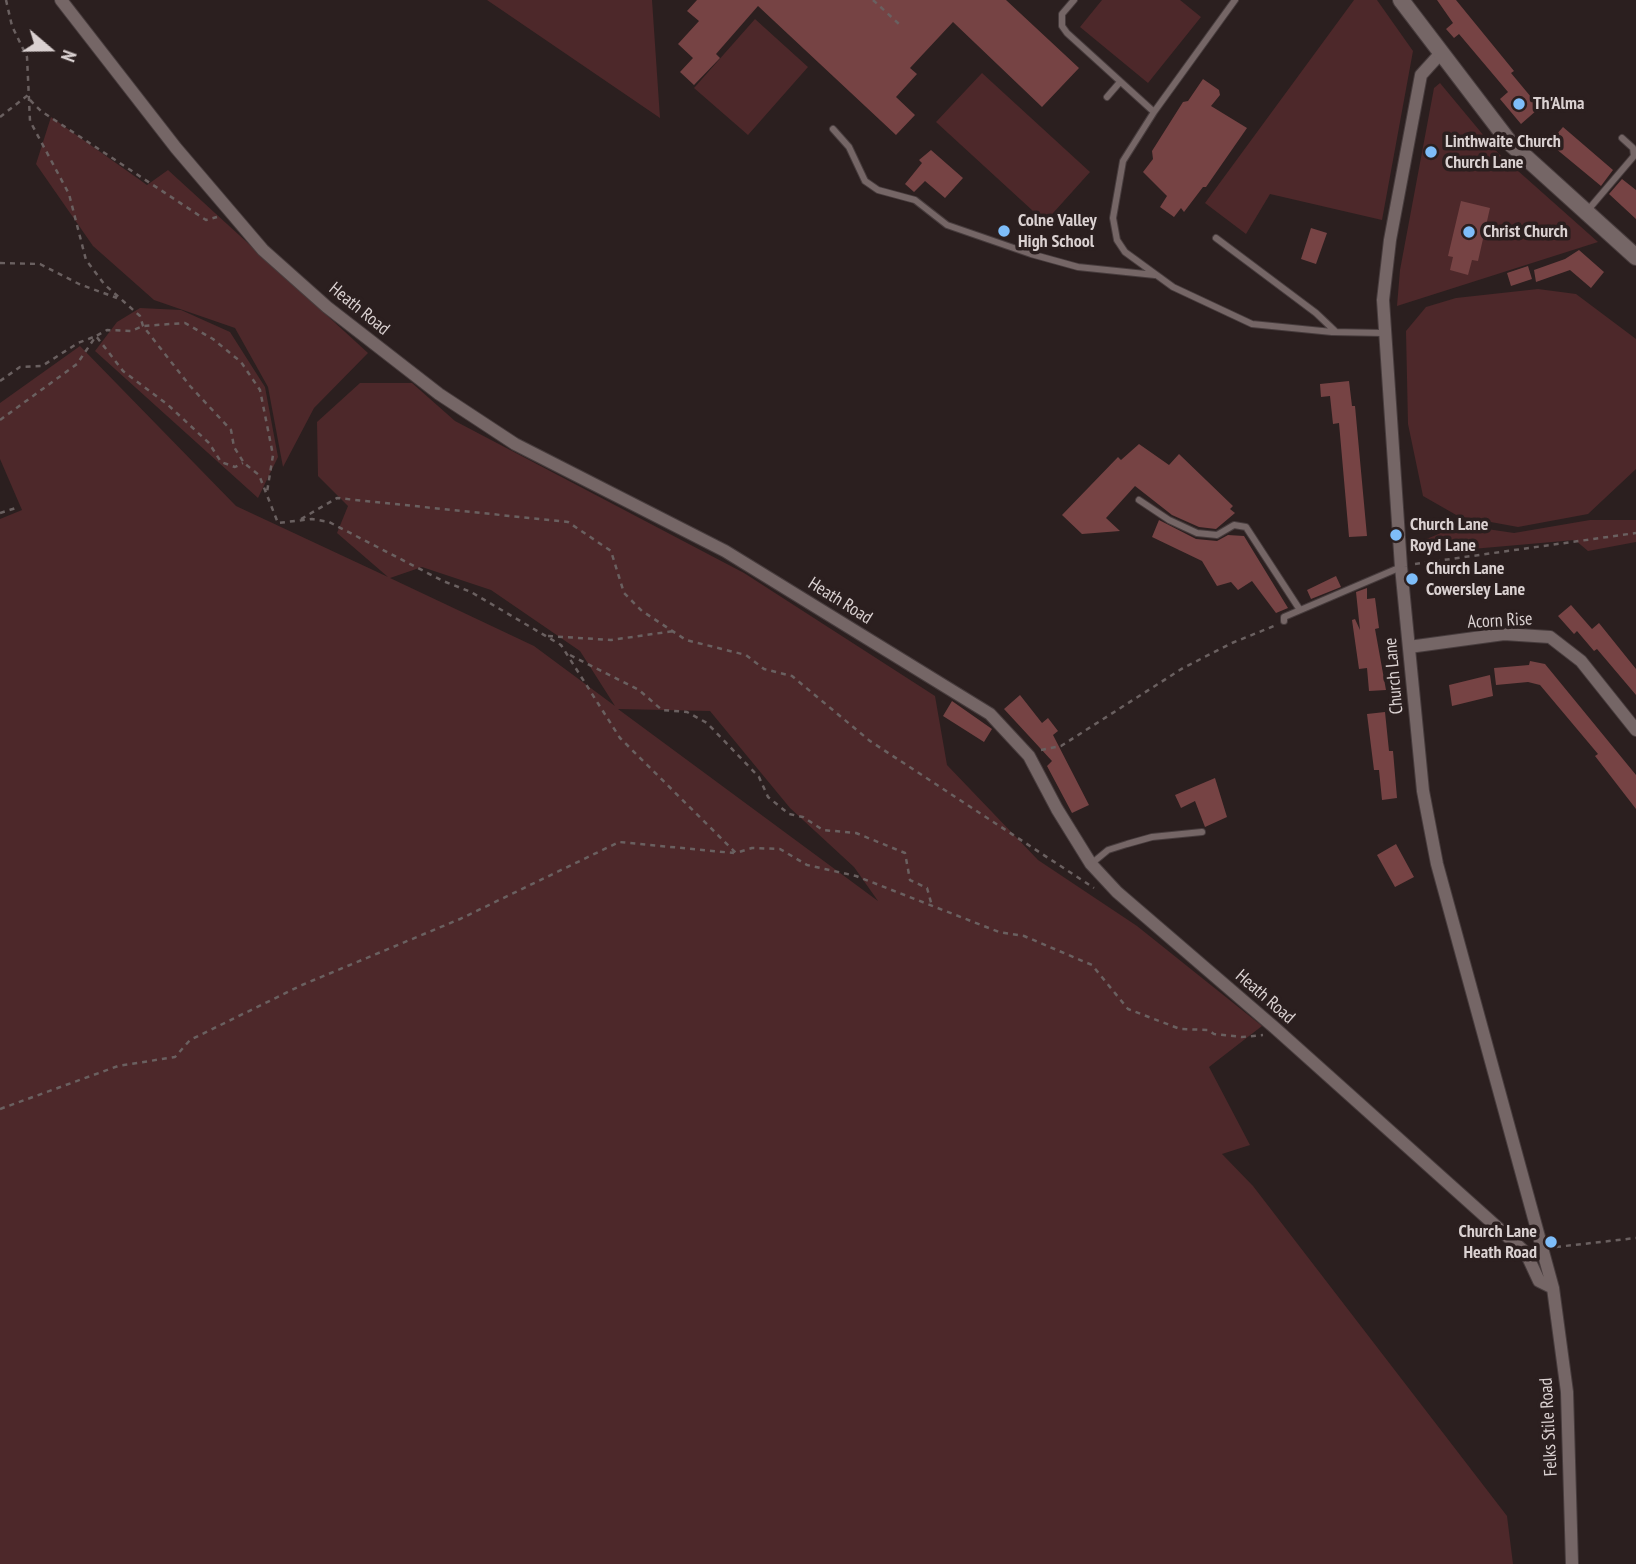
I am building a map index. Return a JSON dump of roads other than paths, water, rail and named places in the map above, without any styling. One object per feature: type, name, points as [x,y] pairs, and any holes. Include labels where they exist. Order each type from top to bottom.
[{"type":"street","name":"Heath Road","points":[[61,0],[231,214],[263,250],[327,307],[475,420],[726,551],[990,714],[1029,756],[1057,809],[1091,864],[1116,892],[1275,1028],[1526,1252],[1539,1281],[1553,1288]]},
{"type":"street","points":[[1401,0],[1510,143],[1636,257]]},
{"type":"street","name":"Church Lane","points":[[1440,54],[1421,75],[1390,240],[1383,300],[1383,333],[1401,567],[1423,790],[1437,864],[1553,1288]]},
{"type":"street","name":"Acorn Rise","points":[[1409,647],[1504,634],[1550,637],[1580,661],[1636,730]]},
{"type":"street","name":"Felks Stile Road","points":[[1553,1288],[1567,1392],[1572,1564]]},
{"type":"lane","points":[[1074,0],[1062,15],[1062,26],[1154,112]]},
{"type":"lane","points":[[1235,0],[1154,112],[1123,161],[1113,218],[1117,240],[1125,252],[1173,287],[1252,324],[1336,332],[1383,333]]},
{"type":"lane","points":[[1107,97],[1120,82]]},
{"type":"lane","points":[[833,129],[849,147],[865,181],[878,190],[915,200],[947,225],[1078,267],[1157,275]]},
{"type":"lane","points":[[1586,211],[1635,156],[1633,148],[1622,138]]},
{"type":"lane","points":[[1216,238],[1316,313],[1336,332]]},
{"type":"lane","points":[[1139,500],[1169,520],[1197,533],[1217,535],[1234,525],[1246,527],[1300,610]]},
{"type":"lane","points":[[1284,621],[1284,617],[1401,567]]},
{"type":"lane","points":[[1091,864],[1108,850],[1127,844],[1152,837],[1202,832]]},
{"type":"place","name":"Th'Alma","points":[[1519,104]]},
{"type":"place","name":"Linthwaite Church Church Lane","points":[[1431,152]]},
{"type":"place","name":"Colne Valley High School","points":[[1004,231]]},
{"type":"place","name":"Christ Church","points":[[1469,232]]},
{"type":"place","name":"Church Lane Royd Lane","points":[[1396,535]]},
{"type":"place","name":"Church Lane Cowersley Lane","points":[[1412,579]]},
{"type":"place","name":"Church Lane Heath Road","points":[[1551,1242]]}]
